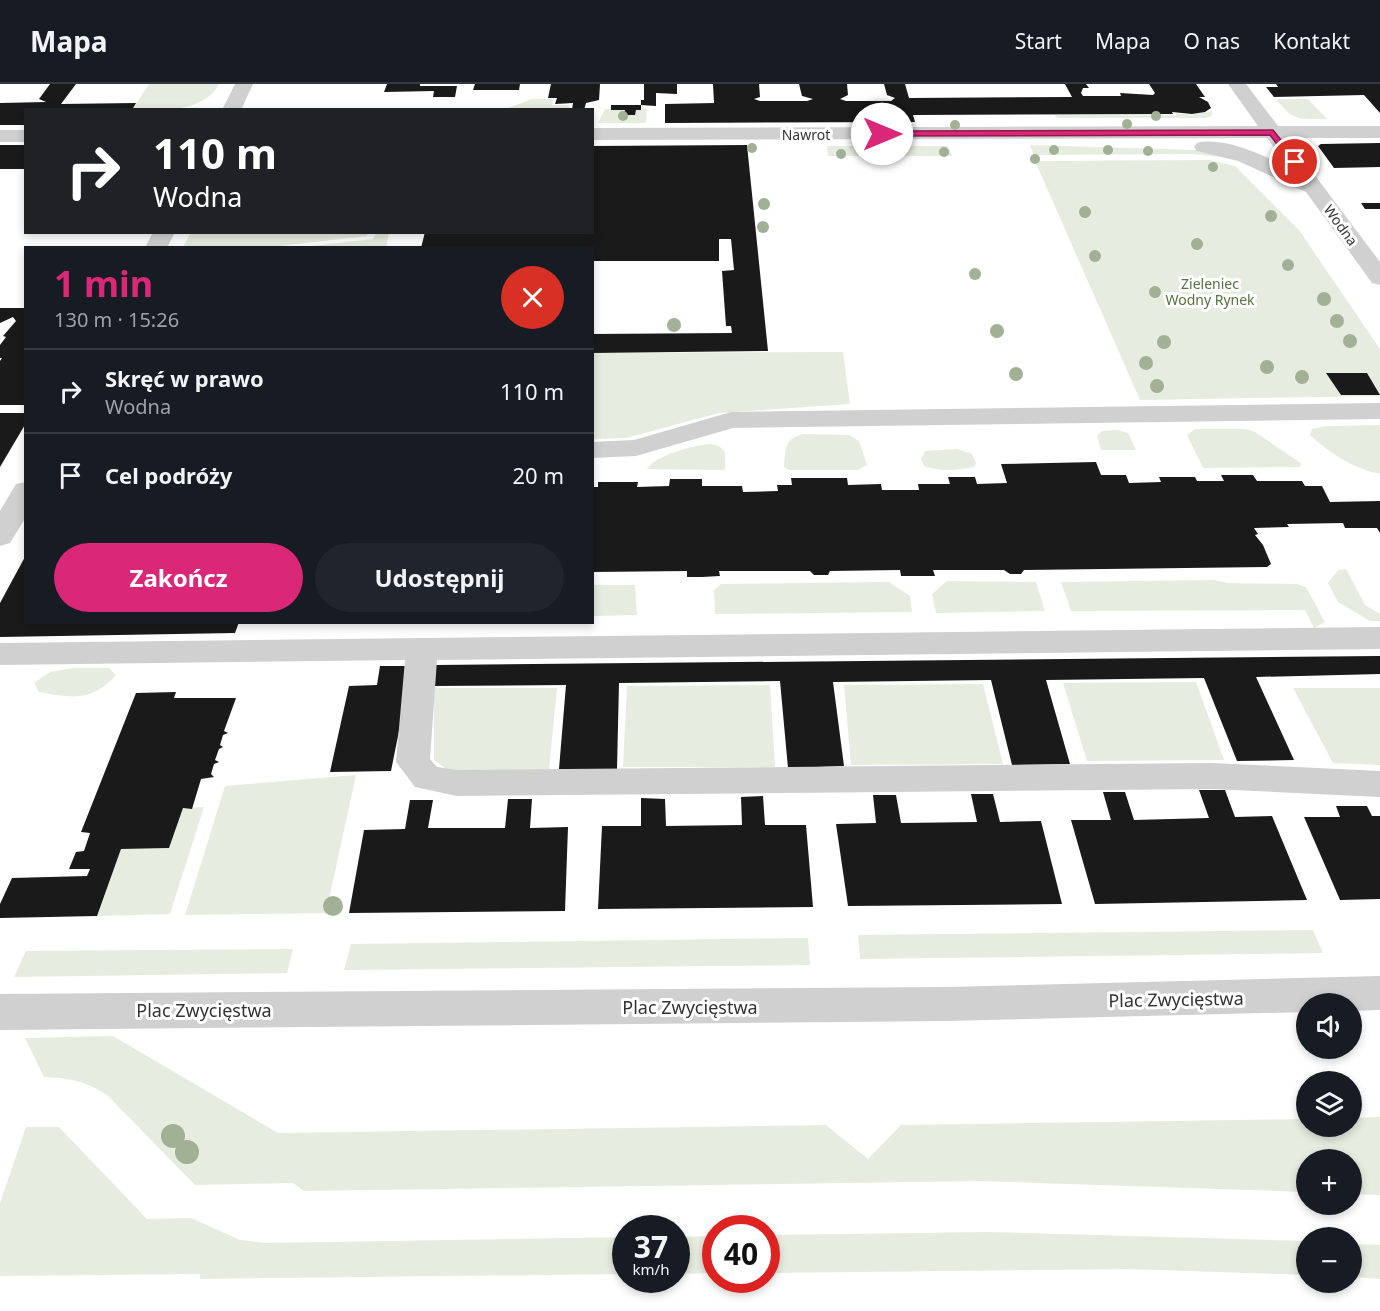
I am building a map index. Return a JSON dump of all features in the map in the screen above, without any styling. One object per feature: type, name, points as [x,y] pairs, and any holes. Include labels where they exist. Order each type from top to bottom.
[{"type":"street","points":[[232,108],[244,84]]},
{"type":"street","name":"Wodna","points":[[1237,84],[1380,278]]},
{"type":"street","name":"Nawrot","points":[[594,134],[1380,132]]},
{"type":"street","points":[[1089,133],[1237,152],[1261,160],[1317,193]]},
{"type":"street","points":[[0,136],[24,136]]},
{"type":"street","points":[[594,450],[636,448],[722,422],[738,420],[1380,411]]},
{"type":"street","points":[[0,537],[24,494]]},
{"type":"street","points":[[0,654],[1380,638]]},
{"type":"street","points":[[422,649],[413,762],[427,778],[457,783],[1212,776],[1380,784]]},
{"type":"street","name":"Plac Zwycięstwa","points":[[0,1012],[948,1004],[1380,993]]},
{"type":"green space","points":[[149,84],[219,84],[203,101],[192,105],[180,108],[133,108]]},
{"type":"green space","points":[[532,99],[553,99],[552,105],[569,105],[569,108],[509,108]]},
{"type":"green space","points":[[1276,99],[1308,99],[1327,119],[1298,118],[1288,112]]},
{"type":"green space","points":[[605,109],[647,109],[646,123],[598,123]]},
{"type":"green space","points":[[1212,111],[1212,116],[1206,118],[1058,118],[1054,115],[1176,115],[1176,113],[1191,115]]},
{"type":"green space","points":[[1030,145],[1197,150],[1222,157],[1192,154],[1034,155]]},
{"type":"green space","points":[[827,146],[948,146],[952,156],[828,156]]},
{"type":"green space","name":"Zieleniec Wodny Rynek","points":[[1210,160],[1235,166],[1299,230],[1380,349],[1380,396],[1140,400],[1035,161]]},
{"type":"green space","points":[[190,234],[368,234],[367,236],[280,246],[184,246]]},
{"type":"green space","points":[[376,234],[389,234],[386,246],[311,246],[373,239]]},
{"type":"green space","points":[[843,352],[850,404],[719,413],[626,438],[594,439],[594,353]]},
{"type":"green space","points":[[1380,425],[1380,474],[1342,459],[1310,435],[1312,429],[1327,426]]},
{"type":"green space","points":[[1195,429],[1246,429],[1255,432],[1302,464],[1299,467],[1203,468],[1187,435]]},
{"type":"green space","points":[[1117,430],[1128,433],[1136,450],[1101,450],[1097,436],[1102,431]]},
{"type":"green space","points":[[803,434],[849,435],[859,441],[867,465],[858,470],[789,470],[784,467],[787,446],[792,439]]},
{"type":"green space","points":[[711,444],[719,446],[725,452],[725,470],[647,469],[658,459],[667,455],[695,446]]},
{"type":"green space","points":[[957,449],[972,454],[976,463],[974,467],[942,470],[924,466],[921,459],[925,451]]},
{"type":"green space","points":[[1346,569],[1365,605],[1380,614],[1380,621],[1370,621],[1338,602],[1328,583],[1338,570]]},
{"type":"green space","points":[[1215,580],[1227,583],[1296,584],[1306,587],[1325,622],[1314,628],[1305,610],[1071,611],[1061,582]]},
{"type":"green space","points":[[947,581],[1036,582],[1045,611],[936,613],[932,594]]},
{"type":"green space","points":[[889,582],[910,596],[912,612],[715,614],[714,590],[721,584]]},
{"type":"green space","points":[[594,585],[635,585],[637,615],[594,616]]},
{"type":"green space","points":[[74,668],[109,668],[116,675],[98,690],[81,696],[62,696],[39,692],[34,683],[50,672]]},
{"type":"green space","points":[[1196,682],[1224,760],[1087,761],[1063,683]]},
{"type":"green space","points":[[983,684],[1003,764],[851,765],[844,685]]},
{"type":"green space","points":[[770,685],[775,767],[623,767],[627,686]]},
{"type":"green space","points":[[434,688],[557,688],[549,769],[451,772],[434,760]]},
{"type":"green space","points":[[1293,688],[1380,688],[1380,765],[1333,763]]},
{"type":"green space","points":[[356,775],[326,913],[185,915],[225,786]]},
{"type":"green space","points":[[204,807],[170,914],[97,916],[121,849],[169,848],[183,808]]},
{"type":"green space","points":[[1313,930],[1323,953],[860,959],[858,935]]},
{"type":"green space","points":[[808,938],[810,965],[344,970],[351,944]]},
{"type":"green space","points":[[293,949],[287,973],[14,977],[26,951]]},
{"type":"green space","points":[[113,1036],[278,1133],[826,1125],[868,1159],[901,1125],[1296,1119],[1296,1137],[1362,1137],[1362,1118],[1380,1117],[1380,1195],[1362,1194],[1362,1149],[1296,1149],[1296,1192],[980,1181],[304,1191],[293,1183],[195,1185],[108,1096],[78,1081],[44,1077],[25,1038]]},
{"type":"green space","points":[[26,1127],[59,1127],[147,1219],[191,1218],[240,1240],[266,1243],[612,1237],[612,1274],[200,1279],[200,1274],[0,1276],[0,1203]]},
{"type":"green space","points":[[988,1232],[1296,1241],[1296,1275],[1127,1269],[780,1273],[780,1235]]},
{"type":"green space","points":[[702,1236],[702,1273],[690,1274],[690,1237]]},
{"type":"green space","points":[[1362,1244],[1380,1245],[1380,1279],[1362,1278]]},
{"type":"building","points":[[50,84],[76,84],[61,104],[136,103],[133,108],[24,108],[24,125],[0,125],[0,103],[46,102],[39,99]]},
{"type":"building","points":[[387,84],[457,86],[455,97],[433,97],[434,91],[384,92]]},
{"type":"building","points":[[475,84],[520,84],[519,90],[473,90]]},
{"type":"building","points":[[551,84],[600,84],[599,100],[586,103],[585,108],[572,108],[573,103],[555,104],[557,98],[548,98]]},
{"type":"building","points":[[644,84],[677,84],[677,94],[656,93],[656,106],[641,105],[641,100],[644,100]]},
{"type":"building","points":[[713,84],[759,84],[760,97],[754,99],[760,101],[807,101],[813,99],[802,96],[799,84],[847,84],[848,95],[840,99],[891,101],[895,98],[887,95],[884,84],[905,84],[909,98],[1072,97],[1065,84],[1086,84],[1089,88],[1083,88],[1081,93],[1083,96],[1121,96],[1120,93],[1153,95],[1155,93],[1149,84],[1196,84],[1205,97],[1199,97],[1208,102],[1211,108],[1205,112],[1192,114],[1172,112],[1173,114],[913,115],[915,122],[665,123],[665,104],[714,103]]},
{"type":"building","points":[[1276,84],[1380,84],[1380,113],[1364,95],[1274,97],[1266,87],[1278,87]]},
{"type":"building","points":[[611,105],[641,105],[641,110],[636,110],[635,115],[624,115],[625,110],[611,110]]},
{"type":"building","points":[[1380,143],[1380,167],[1334,168],[1318,146],[1321,144]]},
{"type":"building","points":[[0,145],[24,145],[24,169],[0,169]]},
{"type":"building","points":[[747,145],[768,351],[594,353],[594,334],[732,333],[731,326],[726,326],[722,271],[734,270],[731,239],[719,239],[719,261],[594,261],[594,246],[422,246],[424,234],[594,234],[594,146]]},
{"type":"building","points":[[1361,203],[1380,203],[1380,209],[1365,209]]},
{"type":"building","points":[[0,308],[24,308],[24,405],[0,405],[0,361],[2,358],[0,358],[0,345],[6,337],[3,336],[16,321],[13,317],[0,323]]},
{"type":"building","points":[[1326,373],[1367,373],[1380,395],[1341,395]]},
{"type":"building","points":[[0,413],[24,413],[24,426],[0,467]]},
{"type":"building","points":[[1096,462],[1101,475],[1126,475],[1129,483],[1161,482],[1159,477],[1195,477],[1197,481],[1224,481],[1221,475],[1253,475],[1257,481],[1302,481],[1305,486],[1322,486],[1330,502],[1380,501],[1380,533],[1377,528],[1345,528],[1343,523],[1287,524],[1289,527],[1254,528],[1258,534],[1255,535],[1263,545],[1271,564],[1267,567],[1024,570],[1021,574],[1010,574],[1004,570],[933,570],[935,576],[901,576],[900,570],[830,571],[828,575],[814,575],[810,571],[719,571],[720,576],[702,577],[687,577],[687,571],[594,572],[594,487],[598,487],[598,482],[638,482],[637,487],[669,486],[670,479],[702,479],[702,486],[742,486],[743,492],[778,491],[777,485],[792,485],[791,478],[847,478],[848,485],[881,484],[882,490],[919,490],[918,484],[950,484],[948,477],[975,477],[977,484],[1007,483],[1001,464]]},
{"type":"building","points":[[24,559],[24,624],[238,624],[235,633],[0,637],[0,603]]},
{"type":"building","points":[[1380,656],[1380,674],[1256,677],[1294,760],[1237,761],[1204,678],[1046,680],[1070,764],[1012,765],[991,680],[833,682],[844,766],[788,768],[780,681],[619,683],[617,769],[559,769],[566,685],[432,686],[436,665]]},
{"type":"building","points":[[380,666],[412,666],[391,771],[330,772],[349,686],[377,685]]},
{"type":"building","points":[[176,692],[174,698],[236,698],[224,731],[228,733],[223,735],[220,745],[223,747],[219,749],[215,760],[219,762],[214,764],[211,774],[214,777],[201,779],[192,809],[183,808],[169,848],[121,849],[97,916],[0,918],[0,904],[12,878],[87,876],[90,869],[69,869],[76,852],[84,851],[90,833],[81,832],[136,693]]},
{"type":"building","points":[[1199,790],[1225,790],[1235,817],[1272,816],[1307,900],[1095,904],[1071,820],[1111,820],[1103,792],[1125,792],[1134,820],[1209,818]]},
{"type":"building","points":[[971,794],[993,794],[1000,822],[1041,821],[1062,904],[848,906],[836,824],[876,823],[873,795],[896,795],[901,823],[977,822]]},
{"type":"building","points":[[763,796],[765,825],[806,825],[813,907],[598,909],[602,826],[641,826],[641,798],[665,799],[666,826],[742,825],[741,797]]},
{"type":"building","points":[[508,799],[532,799],[530,828],[568,827],[565,911],[349,913],[364,830],[405,829],[410,800],[433,800],[428,828],[505,828]]},
{"type":"building","points":[[1336,806],[1367,806],[1372,816],[1380,816],[1380,899],[1340,900],[1304,817],[1340,817]]},
{"type":"route","points":[[882,134],[1273,132],[1295,162]]}]
